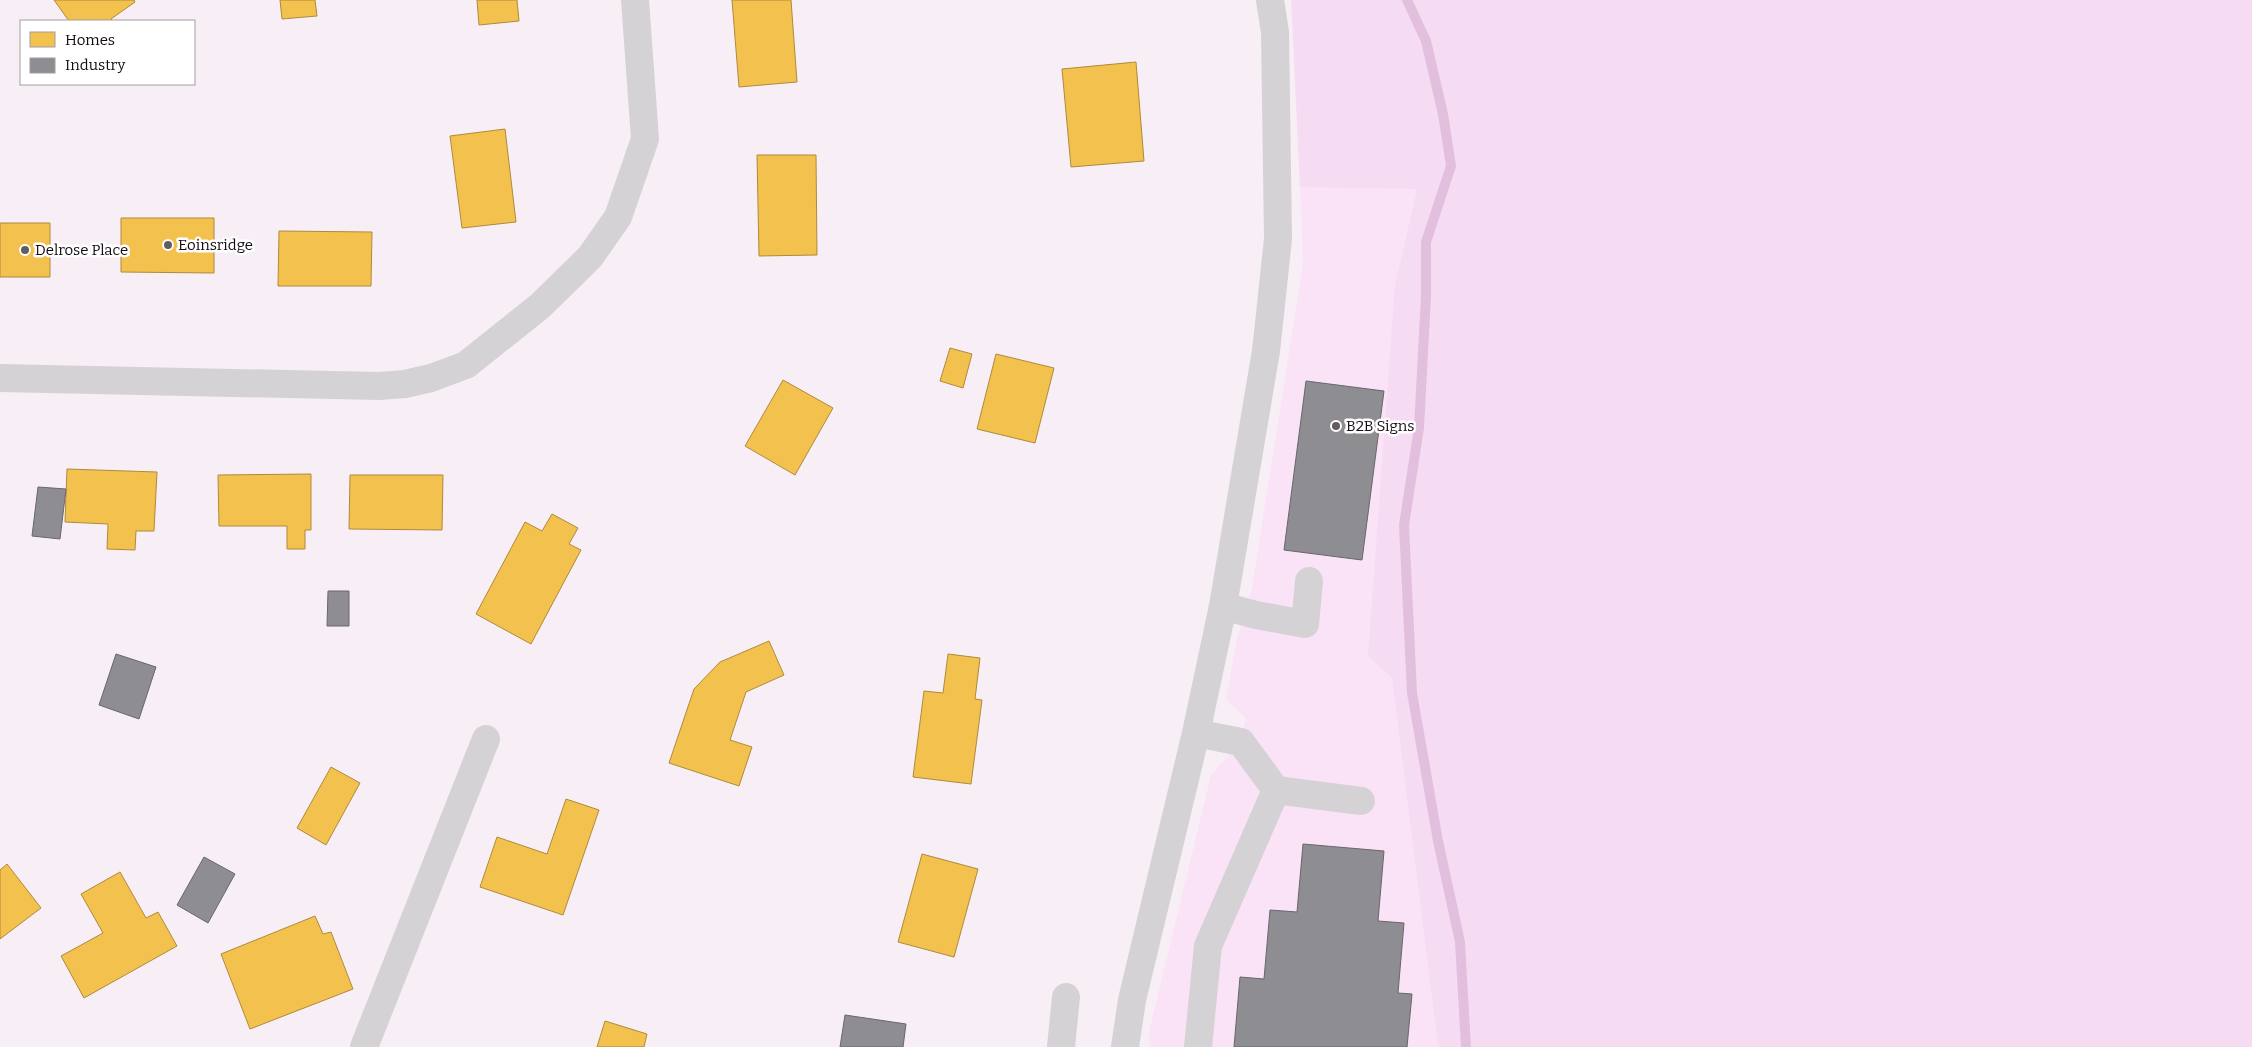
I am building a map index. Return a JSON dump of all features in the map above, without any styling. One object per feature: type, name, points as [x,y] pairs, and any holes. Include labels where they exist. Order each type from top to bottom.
[{"type":"street","points":[[0,378],[379,386],[431,378],[466,365],[540,306],[590,257],[618,217],[645,139],[635,0]]},
{"type":"street","points":[[1125,1047],[1132,1000],[1196,733],[1223,606],[1266,351],[1278,239],[1275,32],[1270,0]]},
{"type":"street","points":[[1223,606],[1256,615],[1305,624],[1309,581]]},
{"type":"street","points":[[1196,733],[1241,742],[1276,790],[1361,802]]},
{"type":"street","points":[[364,1047],[486,739]]},
{"type":"street","points":[[1198,1047],[1208,946],[1276,790]]},
{"type":"street","points":[[1061,1047],[1066,997]]},
{"type":"shaded area","points":[[1291,0],[2252,0],[2252,1047],[1438,1047],[1392,678],[1368,656],[1395,285],[1417,189],[1300,187]]},
{"type":"shaded area","points":[[1300,179],[1417,188],[1395,285],[1392,678],[1438,1047],[1150,1047],[1149,1032],[1211,775],[1241,742],[1246,718],[1226,699],[1237,639],[1252,588],[1303,264]]},
{"type":"building: Homes","points":[[54,0],[134,0],[135,2],[112,20],[68,20]]},
{"type":"building: Homes","points":[[280,0],[315,0],[317,16],[282,19]]},
{"type":"building: Homes","points":[[477,0],[517,0],[519,21],[479,25]]},
{"type":"building: Homes","points":[[732,0],[791,0],[797,82],[739,87]]},
{"type":"building: Homes","points":[[1136,62],[1144,161],[1071,167],[1062,69]]},
{"type":"building: Homes","points":[[505,129],[516,222],[462,228],[450,136]]},
{"type":"building: Homes","points":[[757,155],[816,155],[817,255],[759,256]]},
{"type":"building: Homes","name":"Eoinsridge","points":[[121,218],[214,218],[214,273],[121,272]]},
{"type":"building: Homes","name":"Delrose Place","points":[[0,223],[50,223],[50,277],[0,277]]},
{"type":"building: Homes","points":[[279,231],[372,232],[371,286],[278,286]]},
{"type":"building: Homes","points":[[950,348],[972,354],[963,388],[940,381]]},
{"type":"building: Homes","points":[[996,354],[1054,368],[1035,443],[977,429]]},
{"type":"building: Homes","points":[[783,380],[833,408],[795,475],[745,446]]},
{"type":"building: Homes","points":[[67,469],[157,472],[154,531],[136,531],[135,550],[107,549],[108,524],[65,522]]},
{"type":"building: Homes","points":[[311,474],[311,530],[305,530],[305,549],[287,549],[287,526],[219,526],[218,475]]},
{"type":"building: Homes","points":[[350,475],[443,475],[442,530],[349,529]]},
{"type":"building: Homes","points":[[552,514],[578,528],[569,544],[581,550],[531,644],[476,614],[525,522],[542,531]]},
{"type":"building: Homes","points":[[769,641],[784,675],[746,692],[730,740],[752,747],[739,786],[669,763],[694,689],[720,662]]},
{"type":"building: Homes","points":[[948,654],[980,658],[975,699],[982,700],[971,784],[913,777],[924,691],[943,693]]},
{"type":"building: Homes","points":[[331,767],[360,783],[326,845],[297,828]]},
{"type":"building: Homes","points":[[566,799],[599,810],[563,915],[480,887],[497,837],[547,854]]},
{"type":"building: Homes","points":[[922,854],[978,869],[954,957],[898,942]]},
{"type":"building: Homes","points":[[7,864],[41,908],[0,939],[0,870]]},
{"type":"building: Homes","points":[[120,872],[146,918],[158,912],[177,946],[84,998],[61,956],[103,933],[81,894]]},
{"type":"building: Homes","points":[[315,916],[323,934],[331,932],[353,989],[250,1029],[221,954]]},
{"type":"building: Homes","points":[[605,1021],[647,1034],[644,1047],[597,1047]]},
{"type":"building: Industry","points":[[1306,381],[1384,391],[1362,560],[1284,550]]},
{"type":"building: Industry","points":[[38,487],[66,489],[60,539],[32,536]]},
{"type":"building: Industry","points":[[328,591],[349,591],[349,626],[327,626]]},
{"type":"building: Industry","points":[[116,654],[156,667],[139,719],[99,705]]},
{"type":"building: Industry","points":[[1303,844],[1384,851],[1378,921],[1404,923],[1398,993],[1412,994],[1407,1047],[1234,1047],[1240,977],[1264,979],[1270,910],[1297,912]]},
{"type":"building: Industry","points":[[204,857],[235,874],[208,923],[177,905]]},
{"type":"building: Industry","points":[[845,1015],[906,1024],[903,1047],[840,1047]]},
{"type":"waterway","points":[[1407,0],[1426,41],[1443,114],[1451,166],[1426,242],[1426,296],[1419,428],[1404,525],[1412,693],[1438,841],[1460,942],[1466,1047]]},
{"type":"place","name":"Eoinsridge","points":[[168,245]]},
{"type":"place","name":"Delrose Place","points":[[25,250]]},
{"type":"place","name":"B2B Signs","points":[[1336,426]]}]
